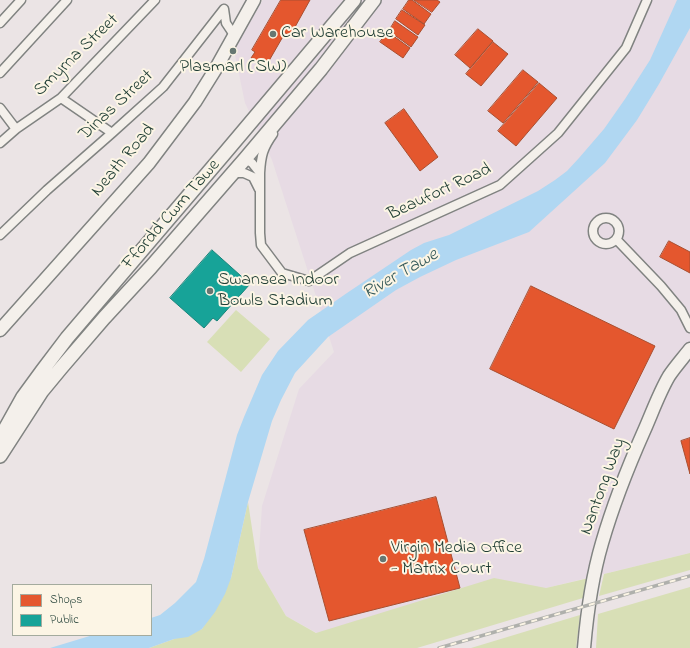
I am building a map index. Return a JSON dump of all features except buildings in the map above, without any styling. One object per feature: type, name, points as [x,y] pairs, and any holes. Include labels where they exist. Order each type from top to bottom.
[{"type":"main road","name":"Neath Road","points":[[0,330],[149,163],[195,102],[215,70],[254,0]]},
{"type":"main road","name":"Ffordd Cwm Tawe","points":[[0,438],[23,398],[42,370],[67,338],[354,0]]},
{"type":"main road","name":"Ffordd Cwm Tawe","points":[[0,456],[42,392],[61,368],[233,173],[321,69],[374,0]]},
{"type":"main road","points":[[125,269],[169,231],[230,160],[236,157],[245,158]]},
{"type":"main road","name":"Nantong Way","points":[[584,648],[596,568],[602,543],[622,485],[639,441],[663,388],[670,375],[690,350]]},
{"type":"street","points":[[0,23],[21,0]]},
{"type":"street","points":[[0,73],[67,0]]},
{"type":"street","name":"Smyrna Street","points":[[0,144],[16,130],[61,98],[154,0]]},
{"type":"street","name":"Beaufort Road","points":[[321,69],[267,143],[261,158],[260,172],[261,245],[282,273],[309,281],[350,253],[500,185],[558,134],[626,48],[647,0]]},
{"type":"street","name":"Dinas Street","points":[[0,236],[47,190],[163,87],[224,9],[226,23],[234,35]]},
{"type":"street","points":[[61,98],[112,133]]},
{"type":"street","points":[[0,108],[16,130]]},
{"type":"street","points":[[245,158],[260,172]]},
{"type":"street","points":[[233,173],[244,173],[253,177],[260,192]]},
{"type":"street","points":[[616,239],[661,286],[681,310],[690,328]]},
{"type":"shaded area","points":[[263,0],[690,0],[690,553],[546,588],[317,633],[286,616],[258,568],[262,506],[299,389],[334,352],[272,160],[245,103],[234,50]]},
{"type":"green space","points":[[236,310],[270,339],[241,372],[207,342]]},
{"type":"green space","points":[[248,502],[258,568],[286,616],[316,633],[494,578],[546,588],[589,578],[583,598],[417,648],[149,648],[202,629],[231,578]]},
{"type":"green space","points":[[690,553],[690,570],[599,596],[604,574]]},
{"type":"green space","points":[[690,587],[690,648],[596,648],[598,614]]},
{"type":"green space","points":[[580,615],[576,648],[471,648]]},
{"type":"water","name":"River Tawe","points":[[677,0],[690,0],[690,28],[637,120],[605,163],[529,232],[456,260],[396,290],[328,337],[295,373],[272,421],[248,502],[231,578],[225,594],[215,612],[202,629],[188,637],[174,639],[149,648],[50,648],[90,636],[152,636],[152,618],[160,615],[175,603],[196,582],[204,559],[237,435],[262,375],[278,351],[308,320],[411,250],[424,243],[449,235],[538,191],[567,171],[604,129],[650,60]]},
{"type":"railway","points":[[439,648],[690,576]]},
{"type":"place","name":"Car Warehouse","points":[[273,34]]},
{"type":"place","name":"Plasmarl (SW)","points":[[233,51]]},
{"type":"place","name":"Swansea Indoor Bowls Stadium","points":[[210,291]]},
{"type":"place","name":"Virgin Media Office - Matrix Court","points":[[383,559]]}]
